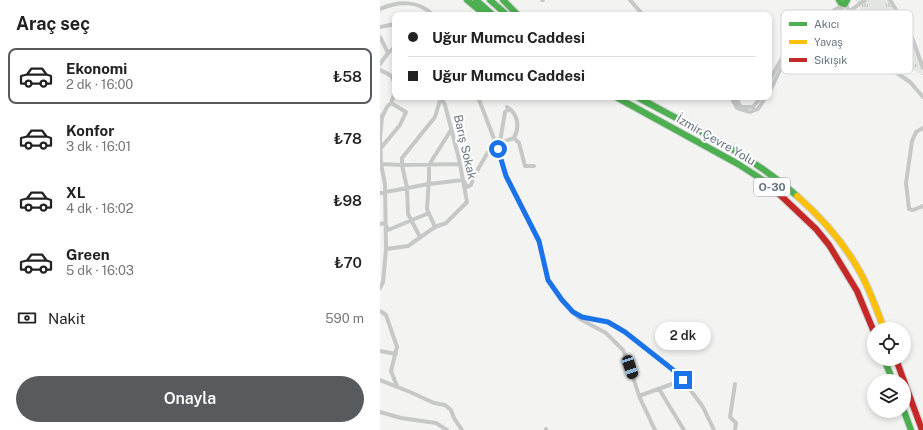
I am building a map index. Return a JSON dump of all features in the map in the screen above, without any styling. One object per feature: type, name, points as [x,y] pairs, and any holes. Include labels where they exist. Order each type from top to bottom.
[{"type":"main road","points":[[467,0],[481,12]]},
{"type":"main road","points":[[476,0],[490,12]]},
{"type":"main road","points":[[490,0],[504,12]]},
{"type":"main road","points":[[503,0],[515,12]]},
{"type":"main road","points":[[839,0],[841,3],[846,2]]},
{"type":"main road","name":"İzmir Çevre Yolu","points":[[621,100],[738,164],[774,189],[816,229],[829,246],[857,291],[870,322]]},
{"type":"main road","name":"İzmir Çevre Yolu","points":[[642,100],[745,157],[775,176],[822,218],[856,265],[881,322]]},
{"type":"main road","points":[[911,400],[922,430]]},
{"type":"main road","points":[[907,418],[911,430]]},
{"type":"street","points":[[630,0],[640,12]]},
{"type":"street","points":[[851,10],[865,0]]},
{"type":"street","points":[[890,0],[896,10]]},
{"type":"street","points":[[380,9],[393,3],[405,2],[420,6],[429,12]]},
{"type":"street","points":[[833,10],[846,2]]},
{"type":"street","points":[[380,27],[392,25]]},
{"type":"street","points":[[380,36],[381,42],[388,53]]},
{"type":"street","points":[[913,40],[923,68]]},
{"type":"street","points":[[380,64],[392,50]]},
{"type":"street","points":[[772,76],[781,60]]},
{"type":"street","points":[[772,86],[781,67]]},
{"type":"street","points":[[380,70],[389,73],[392,77]]},
{"type":"street","points":[[898,74],[910,82],[923,97]]},
{"type":"street","points":[[380,288],[383,282],[386,249],[385,184],[381,169],[381,117],[392,100]]},
{"type":"street","points":[[420,237],[408,214],[407,188],[402,158],[435,117],[440,100]]},
{"type":"street","name":"Barış Sokak","points":[[435,227],[446,223],[467,202],[460,164],[446,105],[443,100]]},
{"type":"street","points":[[479,100],[498,143],[506,176],[539,241],[548,280],[562,300],[580,319],[606,332],[623,350],[639,396],[646,408],[649,419],[655,430]]},
{"type":"street","points":[[733,100],[737,108],[750,112],[758,110],[764,100]]},
{"type":"street","points":[[737,100],[741,107],[747,108],[753,106],[758,100]]},
{"type":"street","points":[[381,148],[400,125],[406,112],[391,103]]},
{"type":"street","points":[[380,194],[429,184],[463,180],[467,187],[471,185],[474,174],[485,159],[491,146],[514,138],[518,129],[516,115],[508,108],[505,112],[498,143]]},
{"type":"street","points":[[923,128],[918,129],[913,137],[906,183],[910,209],[913,210],[923,206]]},
{"type":"street","points":[[386,249],[408,246],[435,227],[427,209],[429,165],[451,130]]},
{"type":"street","points":[[514,138],[519,143],[525,166],[534,166]]},
{"type":"street","points":[[381,164],[460,164]]},
{"type":"street","points":[[385,223],[388,230],[429,213]]},
{"type":"street","points":[[380,224],[385,223]]},
{"type":"street","points":[[380,311],[386,315],[397,348],[391,371],[397,386]]},
{"type":"street","points":[[573,312],[582,317],[608,322],[625,332],[672,369],[683,380],[703,407],[714,430]]},
{"type":"street","points":[[380,351],[396,354]]},
{"type":"street","points":[[380,380],[434,403],[446,405],[451,410],[454,418],[462,430]]},
{"type":"street","points":[[639,396],[683,380]]},
{"type":"street","points":[[735,384],[730,417],[736,423],[735,430]]},
{"type":"street","points":[[659,389],[684,430]]},
{"type":"street","points":[[380,412],[401,418],[436,423],[447,430]]},
{"type":"green space","points":[[855,0],[888,0],[895,10],[861,10]]},
{"type":"green space","points":[[913,42],[923,75],[913,70]]},
{"type":"traffic: fast","points":[[467,0],[481,12]]},
{"type":"traffic: fast","points":[[476,0],[490,12]]},
{"type":"traffic: fast","points":[[490,0],[504,12]]},
{"type":"traffic: fast","points":[[503,0],[515,12]]},
{"type":"traffic: fast","points":[[839,0],[841,3],[845,4],[847,0]]},
{"type":"traffic: fast","points":[[621,100],[738,164],[769,184],[777,192]]},
{"type":"traffic: fast","points":[[643,100],[740,154],[760,167],[797,196]]},
{"type":"traffic: fast","points":[[887,366],[890,374]]},
{"type":"traffic: fast","points":[[907,418],[911,430]]},
{"type":"traffic: slow","points":[[797,196],[832,231],[854,261],[867,286],[881,322]]},
{"type":"traffic: jam","points":[[777,192],[816,229],[829,245],[857,291],[870,322]]},
{"type":"traffic: jam","points":[[899,366],[901,374]]},
{"type":"traffic: jam","points":[[911,400],[922,430]]},
{"type":"route","points":[[498,149],[506,176],[539,241],[548,280],[562,300],[573,312],[582,317],[608,322],[625,332],[672,369],[683,380]]}]
